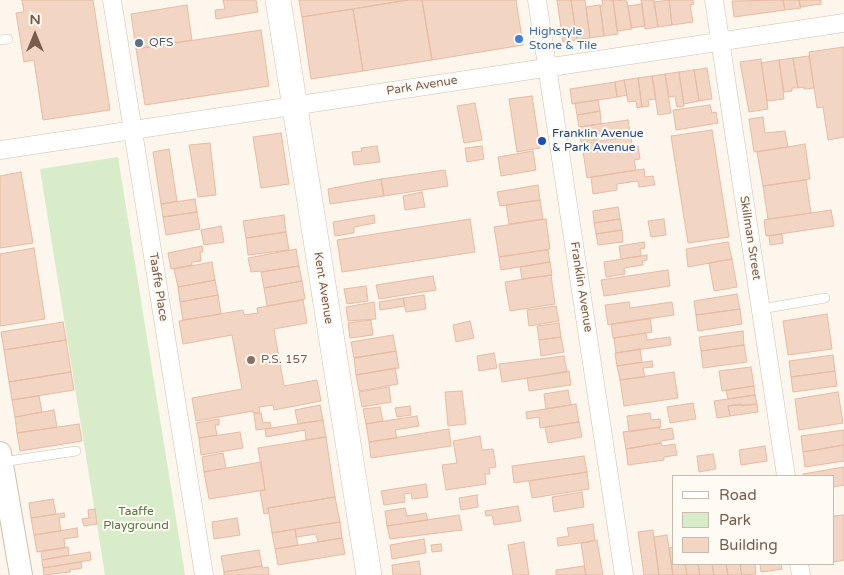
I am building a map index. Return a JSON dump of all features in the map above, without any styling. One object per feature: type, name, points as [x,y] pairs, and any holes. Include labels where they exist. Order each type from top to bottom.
[{"type":"main road","name":"Kent Avenue","points":[[278,0],[369,575]]},
{"type":"street","name":"Taaffe Place","points":[[112,0],[204,575]]},
{"type":"street","name":"Franklin Avenue","points":[[537,0],[624,575]]},
{"type":"street","name":"Skillman Street","points":[[714,0],[786,475]]},
{"type":"street","name":"Park Avenue","points":[[0,150],[844,23]]},
{"type":"street","points":[[1,458],[21,575]]},
{"type":"lane","points":[[760,309],[826,298]]},
{"type":"lane","points":[[1,458],[76,451]]},
{"type":"green space","name":"Taaffe Playground","points":[[118,157],[185,575],[105,575],[40,169]]},
{"type":"building","points":[[22,0],[93,0],[110,110],[43,120],[34,60],[24,62],[16,13],[24,12]]},
{"type":"building","points":[[223,0],[256,0],[258,12],[216,19],[215,10],[225,9]]},
{"type":"building","points":[[299,0],[408,0],[302,17]]},
{"type":"building","points":[[408,0],[422,0],[432,60],[363,71],[353,9]]},
{"type":"building","points":[[422,0],[516,0],[523,45],[432,60]]},
{"type":"building","points":[[557,0],[571,0],[577,40],[563,42]]},
{"type":"building","points":[[571,0],[585,0],[590,38],[577,40]]},
{"type":"building","points":[[602,0],[613,0],[618,34],[604,36],[600,6],[603,5]]},
{"type":"building","points":[[613,0],[627,1],[632,29],[617,31]]},
{"type":"building","points":[[641,0],[654,0],[658,27],[645,29]]},
{"type":"building","points":[[669,0],[672,25],[658,27],[654,2]]},
{"type":"building","points":[[669,0],[693,0],[694,4],[690,5],[693,22],[672,25]]},
{"type":"building","points":[[783,0],[785,10],[734,17],[732,1]]},
{"type":"building","points":[[783,0],[799,0],[801,8],[785,10]]},
{"type":"building","points":[[799,0],[821,0],[821,4],[800,7]]},
{"type":"building","points":[[642,4],[645,26],[631,28],[628,6]]},
{"type":"building","points":[[187,5],[192,40],[136,49],[131,14]]},
{"type":"building","points":[[600,5],[604,36],[590,38],[586,7]]},
{"type":"building","points":[[353,9],[363,71],[311,79],[302,17]]},
{"type":"building","points":[[261,30],[269,86],[145,105],[136,49]]},
{"type":"building","points":[[844,47],[844,137],[828,140],[823,107],[817,108],[809,52]]},
{"type":"building","points":[[809,56],[814,88],[798,88],[793,58]]},
{"type":"building","points":[[793,58],[798,88],[792,88],[792,91],[784,92],[779,60]]},
{"type":"building","points":[[761,59],[768,109],[749,112],[740,62]]},
{"type":"building","points":[[779,60],[784,99],[767,101],[761,63]]},
{"type":"building","points":[[707,68],[712,99],[699,101],[694,70]]},
{"type":"building","points":[[694,70],[699,101],[684,104],[679,72]]},
{"type":"building","points":[[679,72],[684,106],[677,107],[675,96],[669,97],[665,74]]},
{"type":"building","points":[[665,74],[671,113],[658,115],[652,76]]},
{"type":"building","points":[[652,76],[656,99],[648,100],[649,106],[642,107],[638,78]]},
{"type":"building","points":[[638,78],[642,107],[637,108],[636,101],[628,102],[624,80]]},
{"type":"building","points":[[624,80],[627,95],[617,97],[615,82]]},
{"type":"building","points":[[615,82],[617,97],[572,104],[570,89]]},
{"type":"building","points":[[532,96],[540,148],[517,152],[509,99]]},
{"type":"building","points":[[598,100],[600,111],[577,115],[575,103]]},
{"type":"building","points":[[475,103],[482,140],[464,143],[457,106]]},
{"type":"building","points":[[710,105],[712,113],[716,112],[718,123],[676,130],[673,110]]},
{"type":"building","points":[[600,111],[601,124],[579,127],[577,115]]},
{"type":"building","points":[[763,117],[765,133],[785,131],[788,147],[754,152],[749,119]]},
{"type":"building","points":[[628,120],[630,133],[615,135],[614,132],[597,134],[598,140],[581,142],[579,127]]},
{"type":"building","points":[[712,130],[729,237],[688,243],[671,136]]},
{"type":"building","points":[[281,133],[289,184],[261,188],[253,137]]},
{"type":"building","points":[[631,136],[632,147],[638,146],[640,159],[634,160],[636,170],[587,178],[582,144]]},
{"type":"building","points":[[210,143],[216,195],[198,197],[189,145]]},
{"type":"building","points":[[805,144],[810,179],[763,186],[757,152]]},
{"type":"building","points":[[377,146],[380,162],[354,165],[352,152],[362,151],[361,148]]},
{"type":"building","points":[[482,146],[484,159],[467,162],[465,148]]},
{"type":"building","points":[[169,149],[177,201],[161,204],[153,152]]},
{"type":"building","points":[[533,151],[536,170],[501,176],[498,157]]},
{"type":"building","points":[[644,169],[645,177],[653,176],[655,185],[639,187],[638,181],[617,184],[617,190],[593,194],[591,177]]},
{"type":"building","points":[[445,170],[448,186],[384,196],[381,179]]},
{"type":"building","points":[[21,172],[33,243],[0,248],[0,176]]},
{"type":"building","points":[[381,179],[384,196],[330,204],[328,189]]},
{"type":"building","points":[[806,180],[811,213],[768,219],[763,186]]},
{"type":"building","points":[[538,185],[540,200],[500,206],[497,192]]},
{"type":"building","points":[[422,192],[425,207],[405,210],[403,196]]},
{"type":"building","points":[[195,199],[197,212],[163,217],[161,204]]},
{"type":"building","points":[[540,200],[543,219],[509,224],[506,205]]},
{"type":"building","points":[[618,207],[620,219],[594,223],[593,211]]},
{"type":"building","points":[[831,210],[834,226],[766,236],[764,220]]},
{"type":"building","points":[[197,212],[200,229],[166,235],[163,217]]},
{"type":"building","points":[[284,215],[286,232],[246,238],[243,221]]},
{"type":"building","points":[[374,215],[375,223],[354,227],[354,233],[335,236],[333,222]]},
{"type":"building","points":[[470,219],[475,252],[342,272],[337,240]]},
{"type":"building","points":[[546,219],[550,249],[499,257],[494,227]]},
{"type":"building","points":[[620,219],[622,230],[596,234],[594,223]]},
{"type":"building","points":[[664,219],[666,235],[651,237],[648,221]]},
{"type":"building","points":[[221,226],[224,242],[204,245],[201,230]]},
{"type":"building","points":[[622,230],[623,242],[598,245],[596,234]]},
{"type":"building","points":[[286,232],[289,250],[248,255],[246,238]]},
{"type":"building","points":[[782,234],[783,243],[770,245],[769,236]]},
{"type":"building","points":[[644,242],[645,248],[640,249],[641,256],[621,259],[619,246]]},
{"type":"building","points":[[728,242],[732,259],[688,267],[686,249]]},
{"type":"building","points":[[202,246],[203,252],[200,252],[201,261],[192,262],[192,265],[171,269],[168,253]]},
{"type":"building","points":[[34,248],[45,319],[0,326],[0,254]]},
{"type":"building","points":[[296,249],[299,266],[251,272],[248,258]]},
{"type":"building","points":[[548,250],[550,262],[501,270],[499,257]]},
{"type":"building","points":[[647,255],[647,260],[642,261],[643,265],[624,268],[625,274],[606,277],[604,262]]},
{"type":"building","points":[[732,259],[737,287],[714,291],[709,263]]},
{"type":"building","points":[[212,262],[215,280],[178,287],[174,269]]},
{"type":"building","points":[[550,262],[552,275],[522,279],[520,267]]},
{"type":"building","points":[[299,266],[302,281],[264,288],[261,272]]},
{"type":"building","points":[[668,270],[670,286],[604,296],[601,280]]},
{"type":"building","points":[[551,275],[555,304],[510,311],[505,282]]},
{"type":"building","points":[[433,276],[436,290],[379,299],[376,285]]},
{"type":"building","points":[[215,280],[218,295],[180,302],[178,287]]},
{"type":"building","points":[[302,281],[305,299],[267,306],[264,288]]},
{"type":"building","points":[[366,286],[368,301],[347,304],[344,289]]},
{"type":"building","points":[[737,294],[740,309],[696,315],[694,301]]},
{"type":"building","points":[[218,295],[221,314],[183,320],[180,302]]},
{"type":"building","points":[[424,295],[426,309],[406,312],[403,298]]},
{"type":"building","points":[[403,298],[405,306],[380,310],[379,302]]},
{"type":"building","points":[[303,300],[307,323],[274,329],[284,386],[317,380],[321,401],[274,410],[273,405],[259,407],[260,412],[253,413],[253,411],[196,421],[192,398],[242,389],[232,335],[183,344],[179,321],[243,310],[244,315],[258,313],[257,308]]},
{"type":"building","points":[[374,302],[376,319],[348,321],[346,307]]},
{"type":"building","points":[[629,302],[630,308],[672,302],[674,315],[608,325],[605,305]]},
{"type":"building","points":[[556,306],[559,321],[529,326],[527,310]]},
{"type":"building","points":[[740,309],[742,324],[698,331],[696,315]]},
{"type":"building","points":[[827,314],[832,349],[788,355],[783,321]]},
{"type":"building","points":[[650,318],[652,332],[613,338],[611,324]]},
{"type":"building","points":[[371,320],[373,335],[350,338],[348,323]]},
{"type":"building","points":[[470,321],[474,338],[456,342],[453,325]]},
{"type":"building","points":[[63,322],[66,340],[4,350],[1,332]]},
{"type":"building","points":[[559,323],[561,337],[539,340],[537,326]]},
{"type":"building","points":[[743,331],[744,345],[701,351],[699,337]]},
{"type":"building","points":[[646,333],[647,340],[670,337],[671,345],[616,353],[614,338]]},
{"type":"building","points":[[393,335],[396,351],[354,358],[351,342]]},
{"type":"building","points":[[561,337],[564,352],[541,356],[539,340]]},
{"type":"building","points":[[66,340],[71,372],[9,382],[4,350]]},
{"type":"building","points":[[744,345],[747,362],[703,368],[701,351]]},
{"type":"building","points":[[640,349],[642,362],[617,366],[615,353]]},
{"type":"building","points":[[396,351],[399,368],[356,375],[354,358]]},
{"type":"building","points":[[494,353],[497,368],[479,371],[477,356]]},
{"type":"building","points":[[833,355],[835,371],[791,377],[789,361]]},
{"type":"building","points":[[564,356],[567,372],[502,382],[499,364]]},
{"type":"building","points":[[652,361],[653,367],[643,368],[645,377],[620,380],[617,366]]},
{"type":"building","points":[[751,367],[754,386],[722,391],[719,371]]},
{"type":"building","points":[[395,368],[398,384],[359,391],[356,375]]},
{"type":"building","points":[[569,371],[571,385],[529,391],[527,378]]},
{"type":"building","points":[[835,371],[837,386],[793,392],[791,377]]},
{"type":"building","points":[[71,372],[74,390],[12,400],[9,382]]},
{"type":"building","points":[[674,372],[678,398],[624,406],[620,380]]},
{"type":"building","points":[[754,386],[755,395],[728,399],[726,390]]},
{"type":"building","points":[[389,387],[391,402],[362,407],[359,392]]},
{"type":"building","points":[[568,390],[571,405],[546,409],[544,394]]},
{"type":"building","points":[[462,391],[466,424],[448,426],[445,392]]},
{"type":"building","points":[[838,392],[843,423],[799,430],[795,399]]},
{"type":"building","points":[[755,395],[757,404],[728,406],[730,416],[717,418],[714,401]]},
{"type":"building","points":[[39,396],[42,412],[15,417],[12,400]]},
{"type":"building","points":[[693,403],[696,419],[670,423],[667,407]]},
{"type":"building","points":[[576,404],[579,422],[540,428],[539,417],[527,419],[526,412]]},
{"type":"building","points":[[741,404],[741,406],[757,404],[758,412],[730,416],[728,406]]},
{"type":"building","points":[[320,405],[323,420],[298,424],[295,410]]},
{"type":"building","points":[[410,406],[411,415],[397,417],[395,408]]},
{"type":"building","points":[[380,407],[383,421],[366,424],[363,409]]},
{"type":"building","points":[[54,410],[57,427],[17,433],[15,417]]},
{"type":"building","points":[[261,413],[263,423],[270,422],[271,428],[256,430],[254,414]]},
{"type":"building","points":[[650,413],[651,420],[660,419],[661,427],[629,432],[627,416]]},
{"type":"building","points":[[417,416],[419,426],[395,430],[397,438],[369,442],[366,424]]},
{"type":"building","points":[[219,419],[219,425],[215,425],[217,435],[199,438],[196,423]]},
{"type":"building","points":[[323,420],[326,437],[306,440],[305,430],[266,437],[265,429]]},
{"type":"building","points":[[579,422],[582,437],[548,443],[545,427]]},
{"type":"building","points":[[79,424],[82,441],[20,451],[17,433]]},
{"type":"building","points":[[659,427],[660,430],[672,428],[674,439],[626,449],[623,432]]},
{"type":"building","points":[[449,429],[451,446],[371,458],[369,442]]},
{"type":"building","points":[[844,430],[844,445],[803,452],[801,436]]},
{"type":"building","points":[[240,432],[243,448],[201,455],[199,438]]},
{"type":"building","points":[[480,436],[482,450],[493,449],[496,467],[489,468],[490,474],[485,474],[486,484],[446,490],[442,465],[457,463],[453,441]]},
{"type":"building","points":[[326,437],[335,497],[268,508],[269,513],[264,514],[260,491],[265,490],[258,448]]},
{"type":"building","points":[[661,443],[662,446],[675,444],[677,455],[664,457],[664,460],[628,465],[626,449]]},
{"type":"building","points":[[844,445],[844,461],[805,467],[803,452]]},
{"type":"building","points":[[765,446],[767,461],[741,465],[739,450]]},
{"type":"building","points":[[223,453],[226,468],[204,472],[202,457]]},
{"type":"building","points":[[713,454],[716,469],[699,472],[697,456]]},
{"type":"building","points":[[584,456],[587,472],[514,483],[512,466]]},
{"type":"building","points":[[261,462],[265,490],[209,499],[204,472]]},
{"type":"building","points":[[844,467],[844,485],[834,487],[834,475],[803,474]]},
{"type":"building","points":[[587,472],[589,489],[532,498],[529,481]]},
{"type":"building","points":[[426,484],[428,497],[412,499],[411,493],[404,494],[405,502],[384,505],[381,491]]},
{"type":"building","points":[[582,492],[584,507],[554,512],[552,497]]},
{"type":"building","points":[[477,495],[478,507],[461,510],[459,498]]},
{"type":"building","points":[[335,497],[340,522],[272,533],[268,508]]},
{"type":"building","points":[[53,499],[56,514],[31,518],[29,503]]},
{"type":"building","points":[[518,506],[521,521],[494,525],[492,515],[486,516],[485,511]]},
{"type":"building","points":[[405,508],[407,516],[426,513],[428,520],[387,526],[385,511]]},
{"type":"building","points":[[95,509],[97,524],[84,526],[82,519],[89,518],[88,510]]},
{"type":"building","points":[[64,513],[65,517],[59,518],[61,531],[34,535],[31,518]]},
{"type":"building","points":[[459,515],[462,530],[390,539],[387,526]]},
{"type":"building","points":[[844,515],[844,560],[834,562],[834,516]]},
{"type":"building","points":[[237,518],[240,535],[214,539],[212,522]]},
{"type":"building","points":[[340,522],[342,538],[318,542],[316,534],[296,537],[295,529]]},
{"type":"building","points":[[593,524],[595,541],[558,546],[557,538],[569,536],[567,528]]},
{"type":"building","points":[[77,528],[78,537],[64,539],[65,548],[37,552],[34,535]]},
{"type":"building","points":[[295,529],[298,545],[275,549],[272,533]]},
{"type":"building","points":[[653,530],[659,575],[644,575],[638,532]]},
{"type":"building","points":[[667,535],[673,575],[659,575],[654,537]]},
{"type":"building","points":[[342,538],[345,554],[278,565],[275,549]]},
{"type":"building","points":[[424,539],[426,553],[392,559],[390,545]]},
{"type":"building","points":[[597,540],[603,575],[586,575],[581,543]]},
{"type":"building","points":[[524,542],[529,575],[513,575],[508,545]]},
{"type":"building","points":[[441,544],[442,551],[432,552],[431,545]]},
{"type":"building","points":[[68,547],[69,555],[42,560],[41,551]]},
{"type":"building","points":[[672,547],[672,565],[685,565],[687,575],[673,575],[669,548]]},
{"type":"building","points":[[259,550],[262,566],[224,572],[221,556]]},
{"type":"building","points":[[90,552],[91,560],[43,568],[42,560]]},
{"type":"building","points":[[419,561],[421,575],[393,575],[392,565]]},
{"type":"building","points":[[81,562],[82,568],[70,570],[70,572],[44,575],[43,568]]},
{"type":"building","points":[[685,565],[698,565],[700,575],[687,575]]},
{"type":"building","points":[[698,565],[712,565],[714,575],[700,575]]},
{"type":"building","points":[[712,565],[726,565],[728,575],[714,575]]},
{"type":"building","points":[[726,565],[740,565],[742,575],[728,575]]},
{"type":"building","points":[[740,565],[755,565],[756,574],[742,575]]},
{"type":"building","points":[[760,565],[781,565],[782,569],[761,572]]},
{"type":"building","points":[[262,566],[262,568],[268,567],[269,575],[224,575],[224,572]]},
{"type":"building","points":[[584,566],[586,575],[556,575],[556,570]]},
{"type":"place","name":"Highstyle Stone & Tile","points":[[519,39]]},
{"type":"place","name":"QFS","points":[[139,43]]},
{"type":"place","name":"Franklin Avenue & Park Avenue","points":[[542,141]]},
{"type":"place","name":"P.S. 157","points":[[251,360]]}]
